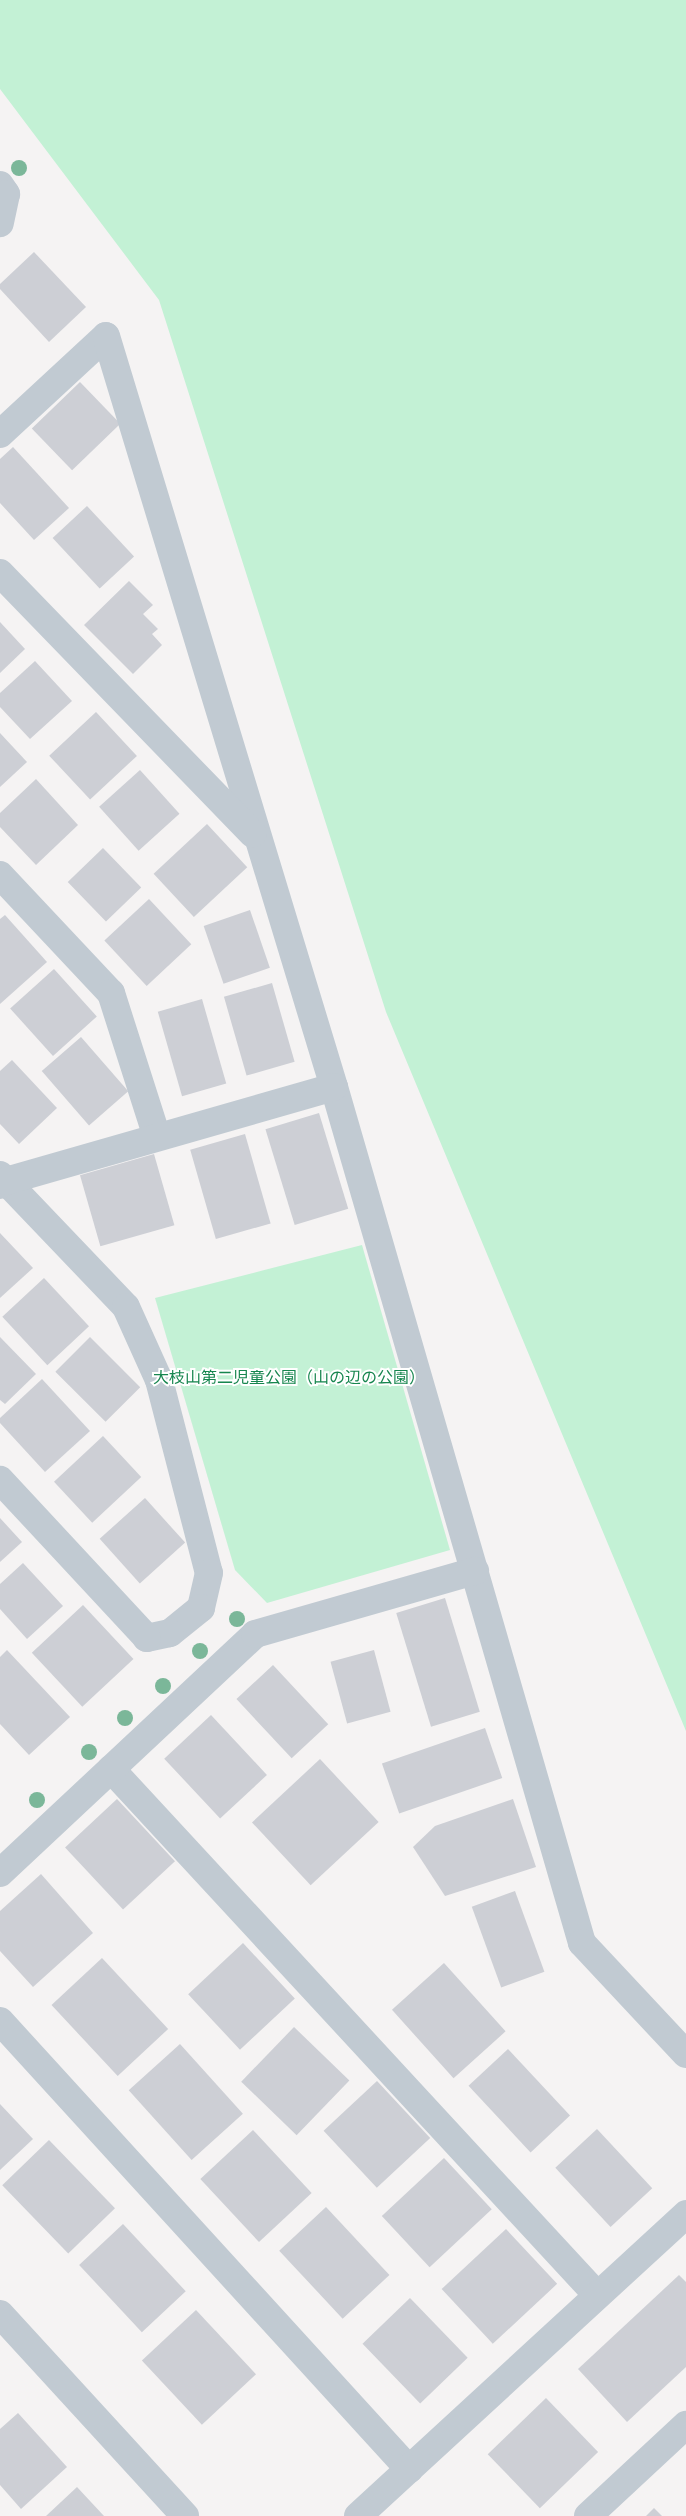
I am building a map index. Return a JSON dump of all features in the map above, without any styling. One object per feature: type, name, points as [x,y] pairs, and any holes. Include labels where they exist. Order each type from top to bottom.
[{"type":"street","points":[[0,185],[6,194],[0,223]]},
{"type":"street","points":[[0,434],[106,336],[334,1087],[582,1943],[686,2054]]},
{"type":"street","points":[[0,573],[257,838]]},
{"type":"street","points":[[0,874],[110,993],[157,1137]]},
{"type":"street","points":[[0,1480],[147,1638],[170,1633],[200,1608],[209,1573],[159,1380],[151,1361],[126,1307],[2,1180],[334,1087]]},
{"type":"street","points":[[0,1873],[255,1634],[475,1571]]},
{"type":"street","points":[[111,1769],[597,2295]]},
{"type":"street","points":[[0,2021],[408,2469]]},
{"type":"street","points":[[358,2516],[686,2214]]},
{"type":"street","points":[[0,2314],[185,2516]]},
{"type":"street","points":[[588,2516],[686,2425]]},
{"type":"green space","points":[[0,0],[686,0],[686,1731],[386,1012],[159,300],[0,89]]},
{"type":"green space","name":"大枝山第二児童公園（山の辺の公園）","points":[[362,1245],[450,1550],[267,1603],[235,1570],[155,1298]]},
{"type":"building","points":[[34,252],[86,307],[49,342],[0,289],[0,284]]},
{"type":"building","points":[[80,382],[120,424],[72,470],[32,429]]},
{"type":"building","points":[[13,447],[69,508],[34,540],[0,503],[0,459]]},
{"type":"building","points":[[87,506],[134,556],[100,589],[53,538]]},
{"type":"building","points":[[129,581],[153,605],[143,614],[158,629],[152,634],[162,645],[133,674],[84,625]]},
{"type":"building","points":[[0,622],[25,649],[0,673]]},
{"type":"building","points":[[35,661],[72,701],[30,739],[0,707],[0,693]]},
{"type":"building","points":[[96,712],[137,756],[90,800],[49,756]]},
{"type":"building","points":[[0,733],[27,762],[0,787]]},
{"type":"building","points":[[140,770],[179,814],[139,851],[99,807]]},
{"type":"building","points":[[36,779],[78,825],[36,865],[0,827],[0,813]]},
{"type":"building","points":[[207,824],[247,867],[194,917],[154,874]]},
{"type":"building","points":[[103,848],[141,888],[106,922],[68,882]]},
{"type":"building","points":[[149,899],[191,944],[147,986],[104,941]]},
{"type":"building","points":[[250,910],[270,968],[224,984],[204,926]]},
{"type":"building","points":[[5,915],[47,962],[0,1004],[0,919]]},
{"type":"building","points":[[54,969],[97,1017],[53,1056],[10,1008]]},
{"type":"building","points":[[272,983],[295,1062],[247,1076],[224,997]]},
{"type":"building","points":[[202,999],[226,1084],[182,1096],[158,1012]]},
{"type":"building","points":[[81,1037],[128,1091],[89,1125],[42,1071]]},
{"type":"building","points":[[12,1060],[57,1108],[19,1144],[0,1124],[0,1071]]},
{"type":"building","points":[[319,1113],[348,1209],[295,1225],[265,1129]]},
{"type":"building","points":[[245,1134],[271,1223],[216,1239],[190,1150]]},
{"type":"building","points":[[154,1154],[174,1225],[100,1246],[80,1175]]},
{"type":"building","points":[[0,1233],[33,1268],[0,1298]]},
{"type":"building","points":[[44,1278],[89,1326],[47,1365],[2,1317]]},
{"type":"building","points":[[0,1337],[36,1374],[5,1404],[0,1400]]},
{"type":"building","points":[[90,1337],[140,1387],[106,1422],[55,1372]]},
{"type":"building","points":[[42,1379],[90,1431],[45,1472],[0,1423],[0,1418]]},
{"type":"building","points":[[103,1436],[141,1477],[92,1523],[54,1482]]},
{"type":"building","points":[[145,1498],[185,1543],[140,1583],[100,1539]]},
{"type":"building","points":[[0,1518],[22,1542],[0,1562]]},
{"type":"building","points":[[23,1563],[63,1606],[27,1639],[0,1609],[0,1584]]},
{"type":"building","points":[[445,1598],[480,1712],[431,1727],[396,1613]]},
{"type":"building","points":[[83,1605],[133,1659],[82,1707],[32,1653]]},
{"type":"building","points":[[7,1650],[70,1717],[29,1755],[0,1724],[0,1657]]},
{"type":"building","points":[[374,1650],[391,1712],[347,1723],[331,1662]]},
{"type":"building","points":[[273,1665],[328,1724],[292,1758],[236,1699]]},
{"type":"building","points":[[211,1715],[267,1775],[220,1819],[164,1759]]},
{"type":"building","points":[[485,1728],[502,1778],[399,1814],[382,1763]]},
{"type":"building","points":[[320,1759],[379,1822],[311,1885],[252,1822]]},
{"type":"building","points":[[117,1799],[175,1861],[123,1910],[65,1847]]},
{"type":"building","points":[[513,1799],[536,1867],[445,1896],[413,1847],[435,1826]]},
{"type":"building","points":[[41,1874],[93,1933],[33,1987],[0,1951],[0,1911]]},
{"type":"building","points":[[515,1891],[544,1972],[501,1988],[472,1907]]},
{"type":"building","points":[[243,1943],[295,1999],[240,2050],[188,1994]]},
{"type":"building","points":[[102,1958],[168,2029],[118,2076],[52,2005]]},
{"type":"building","points":[[444,1963],[506,2031],[454,2078],[392,2010]]},
{"type":"building","points":[[294,2027],[349,2080],[297,2135],[241,2082]]},
{"type":"building","points":[[180,2044],[243,2114],[192,2160],[129,2090]]},
{"type":"building","points":[[508,2049],[570,2116],[531,2152],[469,2086]]},
{"type":"building","points":[[377,2081],[430,2138],[377,2188],[324,2131]]},
{"type":"building","points":[[0,2104],[33,2139],[0,2170]]},
{"type":"building","points":[[597,2129],[652,2188],[611,2227],[555,2168]]},
{"type":"building","points":[[253,2130],[312,2193],[259,2242],[200,2179]]},
{"type":"building","points":[[49,2140],[115,2208],[68,2253],[2,2185]]},
{"type":"building","points":[[444,2158],[492,2209],[430,2267],[382,2216]]},
{"type":"building","points":[[326,2207],[389,2275],[343,2319],[279,2251]]},
{"type":"building","points":[[123,2224],[186,2291],[142,2332],[79,2265]]},
{"type":"building","points":[[506,2229],[557,2284],[493,2344],[442,2289]]},
{"type":"building","points":[[679,2275],[686,2282],[686,2367],[627,2422],[578,2369]]},
{"type":"building","points":[[410,2298],[468,2358],[420,2404],[363,2344]]},
{"type":"building","points":[[196,2310],[256,2374],[202,2425],[142,2360]]},
{"type":"building","points":[[546,2398],[598,2452],[540,2508],[488,2454]]},
{"type":"building","points":[[18,2413],[67,2467],[21,2509],[0,2485],[0,2429]]},
{"type":"building","points":[[77,2487],[104,2516],[46,2516]]},
{"type":"building","points":[[654,2508],[662,2516],[646,2516]]}]
